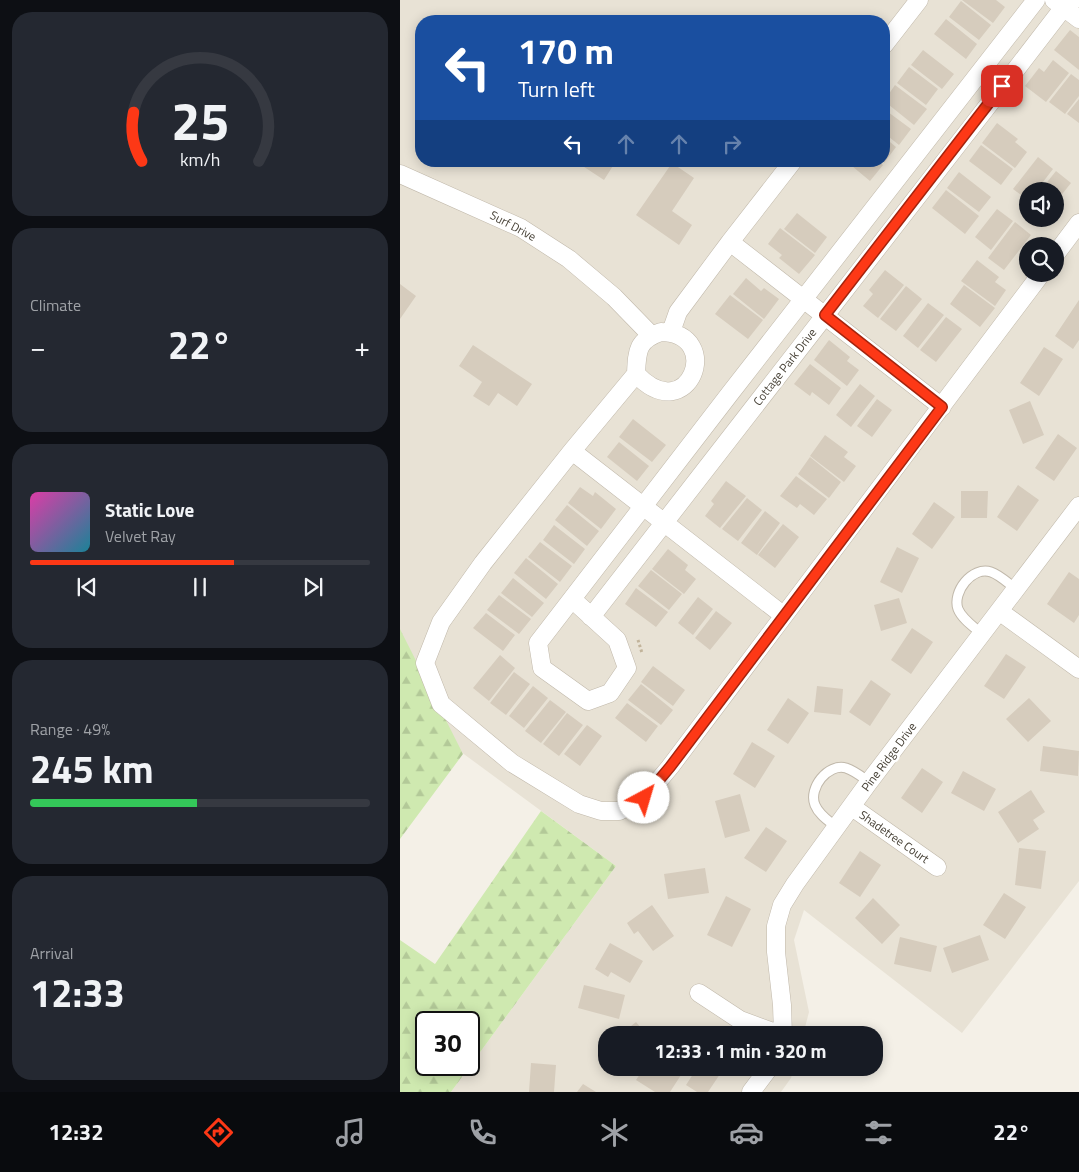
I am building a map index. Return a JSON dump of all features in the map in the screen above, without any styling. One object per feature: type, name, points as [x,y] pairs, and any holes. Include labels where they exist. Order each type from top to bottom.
[{"type":"street","points":[[890,37],[919,0]]},
{"type":"street","points":[[572,599],[617,640],[627,668],[610,693],[588,701],[542,668],[538,643],[803,299],[1036,0]]},
{"type":"street","points":[[1064,2],[1079,19]]},
{"type":"street","name":"Cottage Park Drive","points":[[592,617],[1064,2]]},
{"type":"street","points":[[671,332],[678,312],[789,167]]},
{"type":"street","name":"Surf Drive","points":[[400,174],[521,228],[569,259],[614,297],[651,335]]},
{"type":"street","points":[[1064,243],[1079,223]]},
{"type":"street","points":[[730,242],[942,407]]},
{"type":"street","points":[[636,374],[654,389],[672,391],[682,387],[694,371],[696,361],[694,351],[681,336],[671,332],[651,335],[644,341],[638,349],[636,374],[483,563],[441,622],[425,663],[441,704],[512,763],[578,804],[601,811],[619,810],[644,798],[670,767],[1035,282]]},
{"type":"street","points":[[572,451],[783,615]]},
{"type":"street","name":"Pine Ridge Drive","points":[[782,1026],[782,1005],[776,952],[776,926],[782,905],[794,884],[836,827],[1079,506]]},
{"type":"street","points":[[1000,611],[1079,668]]},
{"type":"street","name":"Shadetree Court","points":[[852,807],[937,867]]},
{"type":"street","points":[[699,993],[740,1020],[757,1026]]},
{"type":"street","points":[[750,1092],[763,1076]]},
{"type":"lane","points":[[982,634],[959,611],[956,602],[964,583],[972,575],[981,571],[990,572],[1016,589]]},
{"type":"lane","points":[[836,827],[820,813],[814,804],[814,794],[823,775],[839,767],[846,768],[870,782]]},
{"type":"shaded area","points":[[400,0],[1079,0],[1079,881],[962,1033],[804,910],[794,940],[809,1012],[805,1026],[598,1026],[598,1076],[792,1076],[781,1092],[451,1092],[463,1076],[480,1076],[480,1052],[616,866],[404,710],[400,664]]},
{"type":"green space","points":[[400,629],[463,754],[400,839]]},
{"type":"green space","points":[[541,811],[616,866],[480,1052],[480,1011],[415,1011],[415,1076],[463,1076],[451,1092],[400,1092],[400,940],[435,964]]},
{"type":"building","points":[[962,0],[996,0],[1005,7],[993,23]]},
{"type":"building","points":[[961,1],[991,25],[979,40],[949,17]]},
{"type":"building","points":[[946,19],[977,44],[966,59],[934,34]]},
{"type":"building","points":[[1070,30],[1079,37],[1079,70],[1054,50]]},
{"type":"building","points":[[923,50],[954,74],[942,89],[911,65]]},
{"type":"building","points":[[1053,60],[1069,73],[1046,102],[1025,86],[1039,68],[1044,72]]},
{"type":"building","points":[[909,67],[938,89],[926,105],[897,83]]},
{"type":"building","points":[[1071,74],[1079,80],[1079,96],[1065,114],[1049,102]]},
{"type":"building","points":[[895,85],[927,109],[914,125],[890,106],[890,92]]},
{"type":"building","points":[[1079,99],[1079,123],[1067,114]]},
{"type":"building","points":[[890,113],[911,129],[899,145],[890,138]]},
{"type":"building","points":[[997,123],[1018,139],[1015,142],[1027,152],[1015,168],[982,143]]},
{"type":"building","points":[[890,142],[896,147],[890,155]]},
{"type":"building","points":[[981,145],[1013,169],[1001,185],[969,161]]},
{"type":"building","points":[[1038,157],[1053,169],[1043,182],[1019,182],[1019,193],[1013,189]]},
{"type":"building","points":[[584,167],[612,167],[604,180]]},
{"type":"building","points":[[669,167],[678,167],[694,178],[672,211],[692,225],[679,245],[636,215]]},
{"type":"building","points":[[853,167],[881,167],[870,181]]},
{"type":"building","points":[[1056,171],[1071,183],[1064,192],[1064,182],[1047,182]]},
{"type":"building","points":[[959,172],[991,197],[979,212],[947,188]]},
{"type":"building","points":[[946,190],[979,216],[965,234],[932,208]]},
{"type":"building","points":[[997,209],[1013,221],[991,250],[975,237]]},
{"type":"building","points":[[797,213],[827,237],[815,253],[784,229]]},
{"type":"building","points":[[1015,222],[1031,235],[1029,237],[1019,237],[1019,251],[1004,270],[988,258]]},
{"type":"building","points":[[780,228],[815,255],[799,274],[779,258],[782,255],[768,244]]},
{"type":"building","points":[[977,260],[999,277],[995,282],[1006,290],[995,306],[961,281]]},
{"type":"building","points":[[885,270],[904,285],[878,318],[863,306],[873,294],[869,290]]},
{"type":"building","points":[[746,278],[761,291],[764,288],[779,299],[764,319],[733,294]]},
{"type":"building","points":[[400,284],[416,296],[400,319]]},
{"type":"building","points":[[964,285],[995,308],[980,327],[950,304]]},
{"type":"building","points":[[906,286],[922,299],[896,331],[880,319]]},
{"type":"building","points":[[730,295],[763,320],[748,339],[715,314]]},
{"type":"building","points":[[1079,300],[1079,340],[1073,349],[1055,336]]},
{"type":"building","points":[[928,303],[944,315],[918,348],[903,336]]},
{"type":"building","points":[[946,317],[962,329],[936,362],[920,350]]},
{"type":"building","points":[[829,340],[850,357],[847,361],[859,370],[847,386],[814,360]]},
{"type":"building","points":[[473,345],[532,384],[517,406],[498,393],[489,406],[473,396],[482,382],[459,366]]},
{"type":"building","points":[[1044,347],[1063,359],[1039,396],[1020,383]]},
{"type":"building","points":[[810,364],[841,388],[829,405],[812,392],[810,396],[794,384]]},
{"type":"building","points":[[860,384],[875,396],[851,427],[836,415]]},
{"type":"building","points":[[877,399],[892,410],[872,437],[857,426]]},
{"type":"building","points":[[1030,401],[1044,435],[1023,444],[1009,410]]},
{"type":"building","points":[[633,419],[666,445],[652,462],[619,437]]},
{"type":"building","points":[[1058,434],[1077,448],[1054,481],[1035,468]]},
{"type":"building","points":[[825,435],[848,452],[844,457],[856,466],[844,482],[810,456]]},
{"type":"building","points":[[619,442],[649,466],[637,481],[607,457]]},
{"type":"building","points":[[810,457],[841,482],[829,498],[798,474]]},
{"type":"building","points":[[796,476],[827,499],[814,515],[800,504],[797,508],[780,496]]},
{"type":"building","points":[[726,481],[746,496],[720,528],[705,516],[714,504],[711,501]]},
{"type":"building","points":[[1018,485],[1039,500],[1017,531],[997,517]]},
{"type":"building","points":[[580,487],[593,496],[595,492],[616,509],[601,529],[568,503]]},
{"type":"building","points":[[961,491],[988,491],[987,518],[961,518]]},
{"type":"building","points":[[747,498],[762,510],[738,541],[722,529]]},
{"type":"building","points":[[934,502],[955,517],[932,549],[912,534]]},
{"type":"building","points":[[567,505],[599,531],[587,546],[555,520]]},
{"type":"building","points":[[765,511],[780,523],[757,555],[741,543]]},
{"type":"building","points":[[783,524],[799,537],[775,568],[758,555]]},
{"type":"building","points":[[554,525],[585,549],[574,564],[543,540]]},
{"type":"building","points":[[540,542],[572,566],[560,582],[528,557]]},
{"type":"building","points":[[897,547],[919,558],[902,593],[880,582]]},
{"type":"building","points":[[668,549],[688,565],[685,570],[696,579],[684,594],[652,569]]},
{"type":"building","points":[[526,558],[558,584],[546,599],[514,573]]},
{"type":"building","points":[[651,570],[682,594],[669,610],[638,586]]},
{"type":"building","points":[[1069,572],[1079,579],[1079,615],[1074,623],[1047,604]]},
{"type":"building","points":[[513,578],[544,603],[532,617],[501,593]]},
{"type":"building","points":[[636,588],[668,612],[656,627],[625,604]]},
{"type":"building","points":[[499,595],[531,619],[519,634],[487,610]]},
{"type":"building","points":[[698,597],[713,609],[693,635],[678,623]]},
{"type":"building","points":[[899,598],[907,623],[881,631],[874,605]]},
{"type":"building","points":[[716,611],[732,623],[710,650],[695,638]]},
{"type":"building","points":[[486,613],[515,635],[503,651],[473,628]]},
{"type":"building","points":[[912,628],[933,642],[911,674],[891,660]]},
{"type":"building","points":[[1006,654],[1026,667],[1004,699],[984,686]]},
{"type":"building","points":[[500,655],[515,668],[489,701],[473,688]]},
{"type":"building","points":[[653,666],[685,690],[673,706],[641,682]]},
{"type":"building","points":[[514,672],[530,684],[506,715],[490,703]]},
{"type":"building","points":[[871,680],[891,694],[870,726],[849,712]]},
{"type":"building","points":[[641,684],[673,710],[661,725],[628,700]]},
{"type":"building","points":[[533,686],[548,698],[524,728],[509,716]]},
{"type":"building","points":[[817,686],[843,689],[841,715],[814,712]]},
{"type":"building","points":[[788,698],[809,713],[788,744],[767,730]]},
{"type":"building","points":[[1029,698],[1051,721],[1028,742],[1006,719]]},
{"type":"building","points":[[550,700],[566,712],[541,743],[525,731]]},
{"type":"building","points":[[627,703],[658,726],[646,742],[615,718]]},
{"type":"building","points":[[567,713],[583,725],[559,756],[543,744]]},
{"type":"building","points":[[587,725],[602,736],[580,766],[564,754]]},
{"type":"building","points":[[752,742],[775,756],[755,788],[733,774]]},
{"type":"building","points":[[1043,746],[1079,751],[1078,776],[1040,771]]},
{"type":"building","points":[[922,768],[943,782],[922,813],[901,798]]},
{"type":"building","points":[[963,771],[996,789],[984,811],[951,793]]},
{"type":"building","points":[[1031,790],[1045,812],[1033,820],[1039,829],[1018,843],[998,812]]},
{"type":"building","points":[[740,794],[750,831],[725,838],[715,801]]},
{"type":"building","points":[[766,827],[787,841],[766,872],[744,858]]},
{"type":"building","points":[[1019,848],[1046,851],[1041,889],[1015,885]]},
{"type":"building","points":[[860,851],[881,865],[860,897],[839,883]]},
{"type":"building","points":[[705,868],[709,893],[668,899],[664,874]]},
{"type":"building","points":[[1004,893],[1026,907],[1005,939],[983,925]]},
{"type":"building","points":[[726,896],[751,909],[732,947],[707,935]]},
{"type":"building","points":[[873,898],[900,925],[882,944],[855,918]]},
{"type":"building","points":[[652,905],[674,936],[653,951],[638,931],[634,934],[627,923]]},
{"type":"building","points":[[980,935],[989,960],[952,973],[943,948]]},
{"type":"building","points":[[900,937],[937,946],[931,972],[894,964]]},
{"type":"building","points":[[610,943],[643,961],[630,983],[611,972],[608,977],[595,969]]},
{"type":"building","points":[[584,985],[625,995],[619,1019],[578,1008]]},
{"type":"building","points":[[636,1022],[639,1026],[631,1026]]},
{"type":"building","points":[[531,1063],[556,1065],[554,1092],[529,1092]]},
{"type":"building","points":[[639,1076],[680,1076],[670,1092],[655,1092],[636,1080]]},
{"type":"building","points":[[692,1076],[719,1076],[708,1092],[697,1092],[686,1085]]},
{"type":"building","points":[[583,1084],[596,1092],[577,1092]]},
{"type":"route","points":[[644,798],[670,767],[942,407],[825,315],[1002,86]]}]
